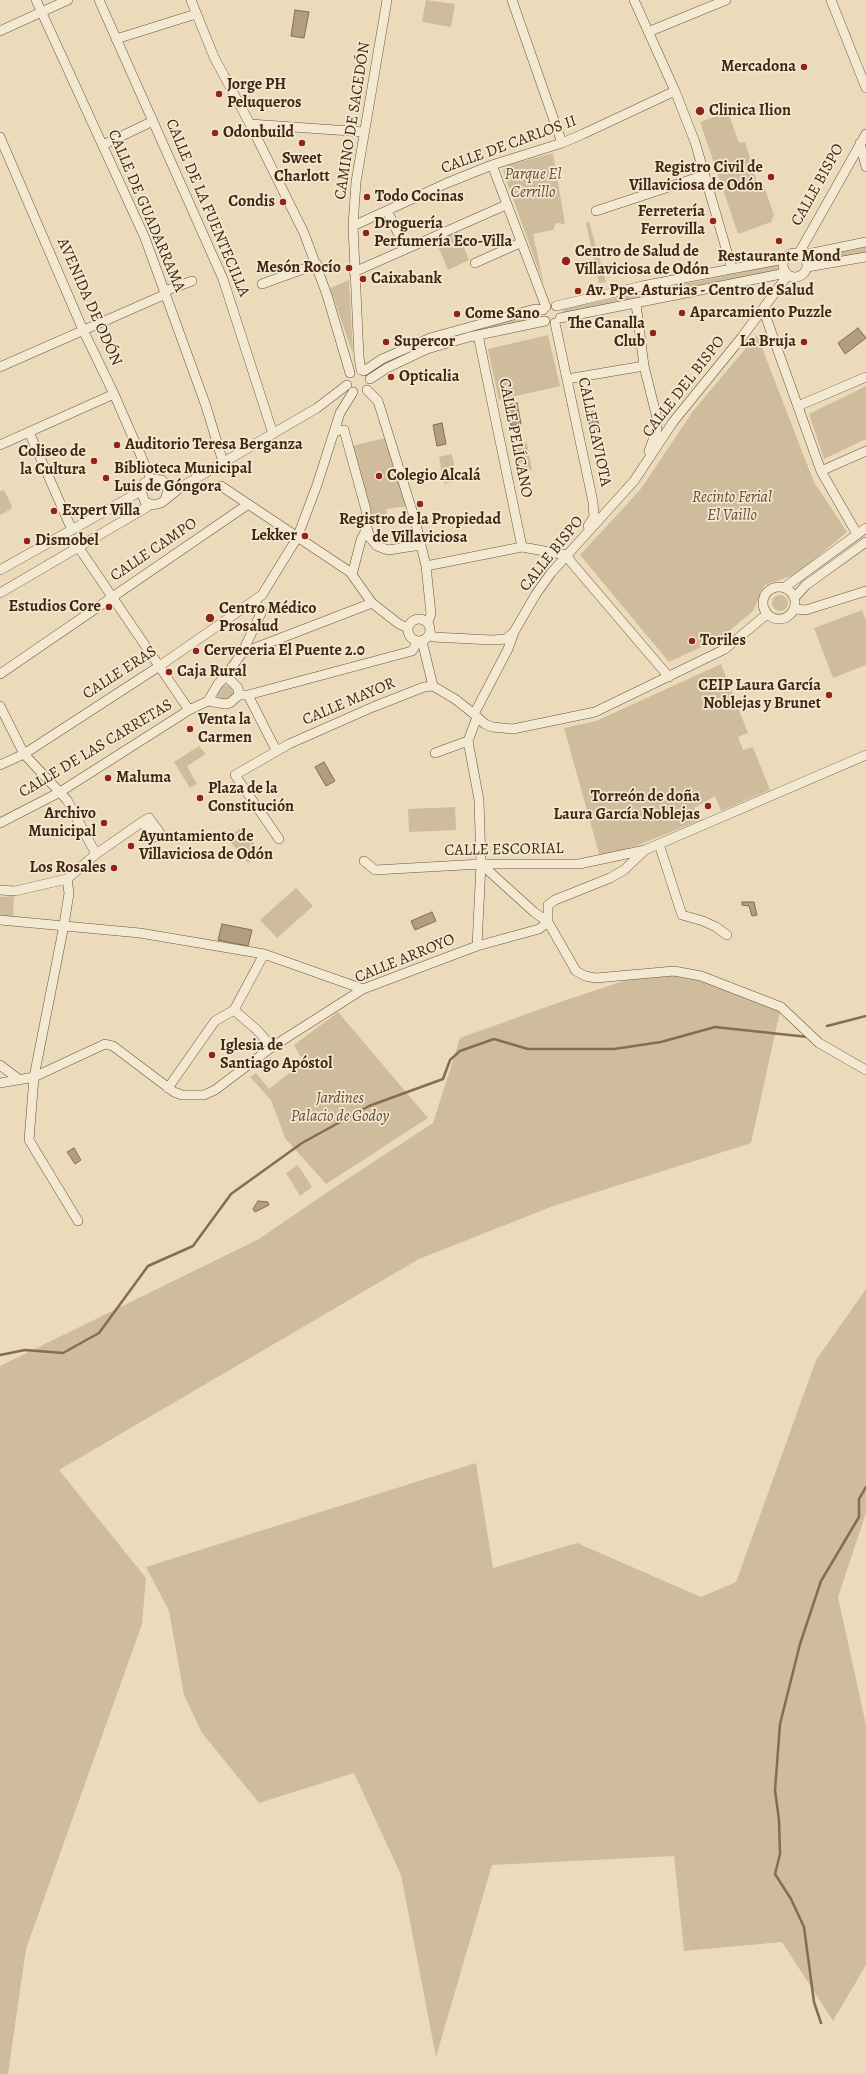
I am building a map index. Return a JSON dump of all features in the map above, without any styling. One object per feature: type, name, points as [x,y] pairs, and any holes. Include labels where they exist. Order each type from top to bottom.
[{"type":"street","name":"CALLE DE GUADARRAMA","points":[[36,0],[145,238],[166,292],[206,406],[223,462]]},
{"type":"street","points":[[0,31],[68,0]]},
{"type":"street","name":"CALLE DE LA FUENTECILLA","points":[[99,0],[223,279],[273,434]]},
{"type":"street","points":[[191,0],[214,57],[250,124],[304,233],[317,264],[327,295],[350,373],[351,389],[341,400],[317,408]]},
{"type":"street","name":"CAMINO DE SACEDÓN","points":[[363,370],[359,357],[353,226],[356,182],[387,0]]},
{"type":"street","points":[[512,0],[562,143]]},
{"type":"street","points":[[634,0],[675,91],[705,175],[732,269]]},
{"type":"street","points":[[648,32],[726,0]]},
{"type":"street","points":[[831,0],[866,88]]},
{"type":"street","points":[[116,39],[196,14]]},
{"type":"street","name":"CALLE DE CARLOS II","points":[[353,226],[447,183],[492,165],[562,143],[675,91]]},
{"type":"street","points":[[103,145],[153,121]]},
{"type":"street","points":[[250,124],[364,132]]},
{"type":"street","name":"CALLE BISPO","points":[[801,254],[866,134]]},
{"type":"street","name":"AVENIDA DE ODÓN","points":[[0,137],[4,157],[114,394],[151,478]]},
{"type":"street","points":[[860,143],[866,167]]},
{"type":"street","points":[[492,165],[544,309],[543,317],[545,321]]},
{"type":"street","points":[[596,211],[705,175]]},
{"type":"street","points":[[354,272],[506,205]]},
{"type":"street","points":[[387,211],[406,249]]},
{"type":"street","points":[[350,373],[353,371],[363,370],[382,359],[430,338],[535,309],[544,309],[551,305],[556,306],[642,286],[784,259],[792,253],[801,254],[866,242]]},
{"type":"street","points":[[475,263],[520,243]]},
{"type":"street","points":[[801,254],[807,263],[807,267]]},
{"type":"street","points":[[181,487],[167,486],[159,479],[151,478],[144,483],[141,491],[143,498],[149,504],[157,505],[181,487],[351,389],[362,393],[367,390],[370,379],[387,368],[427,349],[478,335],[545,321],[549,323],[787,274],[800,276],[807,267],[866,257]]},
{"type":"street","points":[[784,259],[784,269],[787,274]]},
{"type":"street","points":[[262,284],[317,264]]},
{"type":"street","name":"CALLE DEL BISPO","points":[[634,481],[673,422],[763,309],[787,274]]},
{"type":"street","points":[[0,367],[192,281]]},
{"type":"street","points":[[634,481],[657,429],[657,418],[644,366],[636,304]]},
{"type":"street","points":[[556,306],[560,312],[557,321]]},
{"type":"street","points":[[763,309],[821,471],[857,534]]},
{"type":"street","name":"CALLE GAVIOTA","points":[[557,321],[594,517],[577,544]]},
{"type":"street","name":"CALLE PELÍCANO","points":[[478,335],[522,547]]},
{"type":"street","points":[[567,379],[644,366]]},
{"type":"street","points":[[363,370],[370,379]]},
{"type":"street","points":[[798,406],[866,377]]},
{"type":"street","name":"CALLE ERAS","points":[[0,765],[24,754],[158,667],[262,595],[297,538],[340,413],[351,389]]},
{"type":"street","points":[[367,390],[378,401],[399,466],[421,545],[426,566],[431,614],[428,622],[430,632],[433,636],[492,640],[506,639],[514,632]]},
{"type":"street","points":[[0,446],[114,394]]},
{"type":"street","points":[[330,403],[340,413]]},
{"type":"street","points":[[334,433],[339,430],[344,430],[366,510],[367,528],[370,538],[377,546],[388,550],[421,545]]},
{"type":"street","points":[[29,432],[72,530]]},
{"type":"street","points":[[821,471],[866,451]]},
{"type":"street","name":"CALLE BISPO","points":[[468,741],[476,716],[508,649],[514,632],[536,594],[567,555],[634,481]]},
{"type":"street","points":[[165,500],[168,494],[167,486]]},
{"type":"street","points":[[221,486],[352,575],[372,603],[399,624],[408,628]]},
{"type":"street","points":[[0,570],[141,491]]},
{"type":"street","points":[[0,594],[147,508],[149,504]]},
{"type":"street","name":"CALLE CAMPO","points":[[0,674],[247,505]]},
{"type":"street","points":[[352,575],[361,540],[367,528]]},
{"type":"street","points":[[785,587],[801,577],[866,528]]},
{"type":"street","points":[[795,597],[806,585],[866,542]]},
{"type":"street","points":[[426,566],[522,547],[567,555],[571,562],[669,677]]},
{"type":"street","points":[[79,548],[158,667],[190,710]]},
{"type":"street","points":[[795,609],[795,597],[789,589],[778,586],[767,591],[763,602],[767,614],[779,619],[785,618],[795,609],[806,610],[866,591]]},
{"type":"street","points":[[254,601],[262,611],[242,653],[218,684],[208,701],[225,704],[230,703],[244,695],[412,651],[420,641],[426,638],[430,632]]},
{"type":"street","points":[[242,653],[372,603]]},
{"type":"street","points":[[420,641],[433,686],[455,699],[485,724],[492,727],[513,729],[595,712],[725,649],[767,614]]},
{"type":"street","points":[[420,641],[412,639],[409,634],[408,628],[410,622],[416,618],[428,622]]},
{"type":"street","points":[[226,675],[244,695],[276,750]]},
{"type":"street","name":"CALLE MAYOR","points":[[278,839],[235,775],[276,750],[373,707],[424,687],[433,686]]},
{"type":"street","name":"CALLE DE LAS CARRETAS","points":[[0,823],[60,792],[190,710],[208,701]]},
{"type":"street","points":[[0,706],[24,754],[67,800],[96,854]]},
{"type":"street","points":[[435,753],[468,741],[480,800],[481,864],[477,946]]},
{"type":"street","points":[[529,908],[548,905],[555,900],[610,878],[624,870],[645,850],[866,755]]},
{"type":"street","points":[[0,890],[15,891],[67,879],[96,854],[142,822]]},
{"type":"street","points":[[659,844],[682,915],[703,921],[716,927],[727,935]]},
{"type":"street","name":"CALLE ESCORIAL","points":[[364,861],[375,870],[481,864],[579,864],[645,850]]},
{"type":"street","points":[[481,864],[529,908],[548,922],[576,970],[585,976],[596,978],[674,971],[701,976],[781,1007],[819,1043],[866,1070]]},
{"type":"street","points":[[67,879],[69,893],[64,925],[34,1077],[29,1140],[78,1221]]},
{"type":"street","points":[[548,905],[548,922]]},
{"type":"street","points":[[0,920],[64,925],[158,936],[264,954],[364,989]]},
{"type":"street","name":"CALLE ARROYO","points":[[34,1077],[105,1044],[113,1046],[168,1088],[182,1095],[204,1094],[215,1090],[272,1047],[364,989],[477,946],[539,929],[548,922]]},
{"type":"street","points":[[168,1088],[215,1021],[234,1010],[264,954]]},
{"type":"street","points":[[234,1010],[272,1047]]},
{"type":"street","points":[[0,1065],[20,1080]]},
{"type":"street","points":[[0,1083],[34,1077]]},
{"type":"green space","points":[[426,0],[455,4],[451,27],[422,22]]},
{"type":"green space","points":[[728,112],[739,143],[745,142],[758,185],[763,183],[774,215],[771,222],[738,234],[700,122]]},
{"type":"green space","name":"Parque El Cerrillo","points":[[553,153],[565,224],[556,223],[553,230],[533,234],[544,285],[503,171],[505,166]]},
{"type":"green space","points":[[589,222],[606,282],[599,283],[586,223]]},
{"type":"green space","points":[[457,229],[469,260],[448,270],[435,239]]},
{"type":"green space","points":[[866,247],[866,253],[813,264],[813,258]]},
{"type":"green space","points":[[777,265],[778,271],[563,314],[562,309]]},
{"type":"green space","points":[[349,280],[353,354],[330,288]]},
{"type":"green space","points":[[538,314],[539,319],[432,343],[377,370],[376,367],[431,340]]},
{"type":"green space","points":[[548,335],[560,386],[499,400],[488,349]]},
{"type":"green space","name":"Recinto Ferial El Vaillo","points":[[757,335],[814,482],[847,532],[797,574],[765,585],[753,611],[721,638],[669,662],[580,555],[640,490],[693,411]]},
{"type":"green space","points":[[866,386],[866,439],[824,459],[809,414]]},
{"type":"green space","name":"Colegio Alcalá","points":[[385,438],[407,506],[386,509],[387,514],[372,516],[352,446]]},
{"type":"green space","points":[[527,443],[532,470],[518,472],[513,446]]},
{"type":"green space","points":[[452,454],[457,481],[444,484],[439,457]]},
{"type":"green space","points":[[4,490],[12,506],[11,509],[0,515],[0,491]]},
{"type":"green space","points":[[777,595],[783,595],[788,600],[786,609],[783,611],[777,611],[772,606],[772,600]]},
{"type":"green space","points":[[862,610],[866,620],[866,665],[833,678],[814,628]]},
{"type":"green space","points":[[721,664],[748,733],[738,737],[743,750],[753,747],[770,790],[721,811],[715,796],[694,808],[701,820],[636,846],[600,857],[564,728],[596,721]]},
{"type":"green space","points":[[225,685],[232,690],[233,693],[228,700],[225,701],[218,696],[217,693],[222,686]]},
{"type":"green space","points":[[199,746],[206,754],[187,766],[197,784],[190,788],[174,762]]},
{"type":"green space","points":[[455,807],[456,830],[409,832],[408,809]]},
{"type":"green space","points":[[242,827],[261,852],[248,863],[227,838]]},
{"type":"green space","points":[[296,888],[313,906],[277,938],[260,920]]},
{"type":"green space","points":[[14,896],[13,918],[0,917],[0,897]]},
{"type":"green space","points":[[674,971],[781,1007],[751,1143],[556,1205],[419,1259],[59,1470],[146,1578],[142,1624],[26,1949],[8,2074],[0,2074],[0,1366],[259,1239],[433,1123],[460,1038],[566,1000],[648,973]]},
{"type":"green space","name":"Jardines Palacio de Godoy","points":[[338,1012],[428,1118],[326,1184],[285,1138],[271,1100],[250,1077],[256,1073],[269,1089],[298,1066],[300,1068],[305,1064],[294,1045]]},
{"type":"green space","points":[[298,1165],[312,1187],[300,1196],[286,1173]]},
{"type":"green space","points":[[866,1289],[866,1513],[838,1597],[866,1725],[866,1965],[833,2021],[782,1942],[684,1951],[674,1856],[492,1865],[436,2057],[401,1875],[354,1773],[259,1803],[202,1733],[184,1695],[169,1611],[146,1567],[476,1463],[493,1568],[577,1543],[701,1597],[736,1582],[816,1360]]},
{"type":"shaded area","points":[[295,10],[309,12],[304,38],[291,36]]},
{"type":"shaded area","points":[[858,328],[866,338],[845,354],[838,343]]},
{"type":"shaded area","points":[[517,403],[521,424],[511,426],[507,405]]},
{"type":"shaded area","points":[[595,411],[600,429],[591,431],[587,413]]},
{"type":"shaded area","points":[[442,423],[446,444],[437,446],[433,425]]},
{"type":"shaded area","points":[[324,762],[335,781],[326,786],[315,767]]},
{"type":"shaded area","points":[[742,902],[754,902],[757,915],[752,916],[749,906],[742,905]]},
{"type":"shaded area","points":[[432,912],[436,921],[415,930],[411,921]]},
{"type":"shaded area","points":[[222,924],[252,930],[248,946],[218,940]]},
{"type":"shaded area","points":[[74,1148],[81,1160],[75,1164],[67,1152]]},
{"type":"shaded area","points":[[258,1201],[268,1202],[269,1205],[255,1212],[253,1209]]},
{"type":"waterway","points":[[827,1026],[866,1016]]},
{"type":"waterway","points":[[0,1355],[25,1350],[63,1353],[99,1333],[148,1266],[193,1246],[231,1194],[302,1143],[369,1106],[443,1079],[450,1060],[460,1051],[494,1039],[528,1049],[614,1049],[661,1042],[715,1027],[808,1037]]},
{"type":"waterway","points":[[821,2023],[814,2002],[804,1927],[791,1899],[775,1874],[780,1854],[779,1820],[775,1790],[780,1724],[800,1644],[821,1581],[859,1517],[859,1499],[866,1487]]},
{"type":"place","name":"Mercadona","points":[[804,67]]},
{"type":"place","name":"Jorge PH Peluqueros","points":[[219,94]]},
{"type":"place","name":"Clinica Ilion","points":[[700,111]]},
{"type":"place","name":"Odonbuild","points":[[215,133]]},
{"type":"place","name":"Sweet Charlott","points":[[302,143]]},
{"type":"place","name":"Registro Civil de Villaviciosa de Odón","points":[[771,177]]},
{"type":"place","name":"Todo Cocinas","points":[[367,197]]},
{"type":"place","name":"Condis","points":[[283,202]]},
{"type":"place","name":"Ferretería Ferrovilla","points":[[713,221]]},
{"type":"place","name":"Droguería Perfumería Eco-Villa","points":[[366,233]]},
{"type":"place","name":"Restaurante Mond","points":[[779,241]]},
{"type":"place","name":"Centro de Salud de Villaviciosa de Odón","points":[[566,261]]},
{"type":"place","name":"Mesón Rocío","points":[[349,268]]},
{"type":"place","name":"Caixabank","points":[[363,279]]},
{"type":"place","name":"Av. Ppe. Asturias - Centro de Salud","points":[[578,291]]},
{"type":"place","name":"Aparcamiento Puzzle","points":[[682,313]]},
{"type":"place","name":"Come Sano","points":[[457,314]]},
{"type":"place","name":"The Canalla Club","points":[[653,333]]},
{"type":"place","name":"Supercor","points":[[386,342]]},
{"type":"place","name":"La Bruja","points":[[804,342]]},
{"type":"place","name":"Opticalia","points":[[391,377]]},
{"type":"place","name":"Auditorio Teresa Berganza","points":[[117,445]]},
{"type":"place","name":"Coliseo de la Cultura","points":[[94,461]]},
{"type":"place","name":"Colegio Alcalá","points":[[379,476]]},
{"type":"place","name":"Biblioteca Municipal Luis de Góngora","points":[[106,478]]},
{"type":"place","name":"Registro de la Propiedad de Villaviciosa","points":[[420,504]]},
{"type":"place","name":"Expert Villa","points":[[54,511]]},
{"type":"place","name":"Lekker","points":[[305,536]]},
{"type":"place","name":"Dismobel","points":[[27,541]]},
{"type":"place","name":"Estudios Core","points":[[109,607]]},
{"type":"place","name":"Centro Médico Prosalud","points":[[210,618]]},
{"type":"place","name":"Toriles","points":[[692,641]]},
{"type":"place","name":"Cerveceria El Puente 2.0","points":[[196,651]]},
{"type":"place","name":"Caja Rural","points":[[169,672]]},
{"type":"place","name":"CEIP Laura García Noblejas y Brunet","points":[[829,695]]},
{"type":"place","name":"Venta la Carmen","points":[[190,729]]},
{"type":"place","name":"Maluma","points":[[108,778]]},
{"type":"place","name":"Plaza de la Constitución","points":[[200,798]]},
{"type":"place","name":"Torreón de doña Laura García Noblejas","points":[[708,806]]},
{"type":"place","name":"Archivo Municipal","points":[[104,823]]},
{"type":"place","name":"Ayuntamiento de Villaviciosa de Odón","points":[[131,846]]},
{"type":"place","name":"Los Rosales","points":[[114,868]]},
{"type":"place","name":"Iglesia de Santiago Apóstol","points":[[212,1055]]}]
